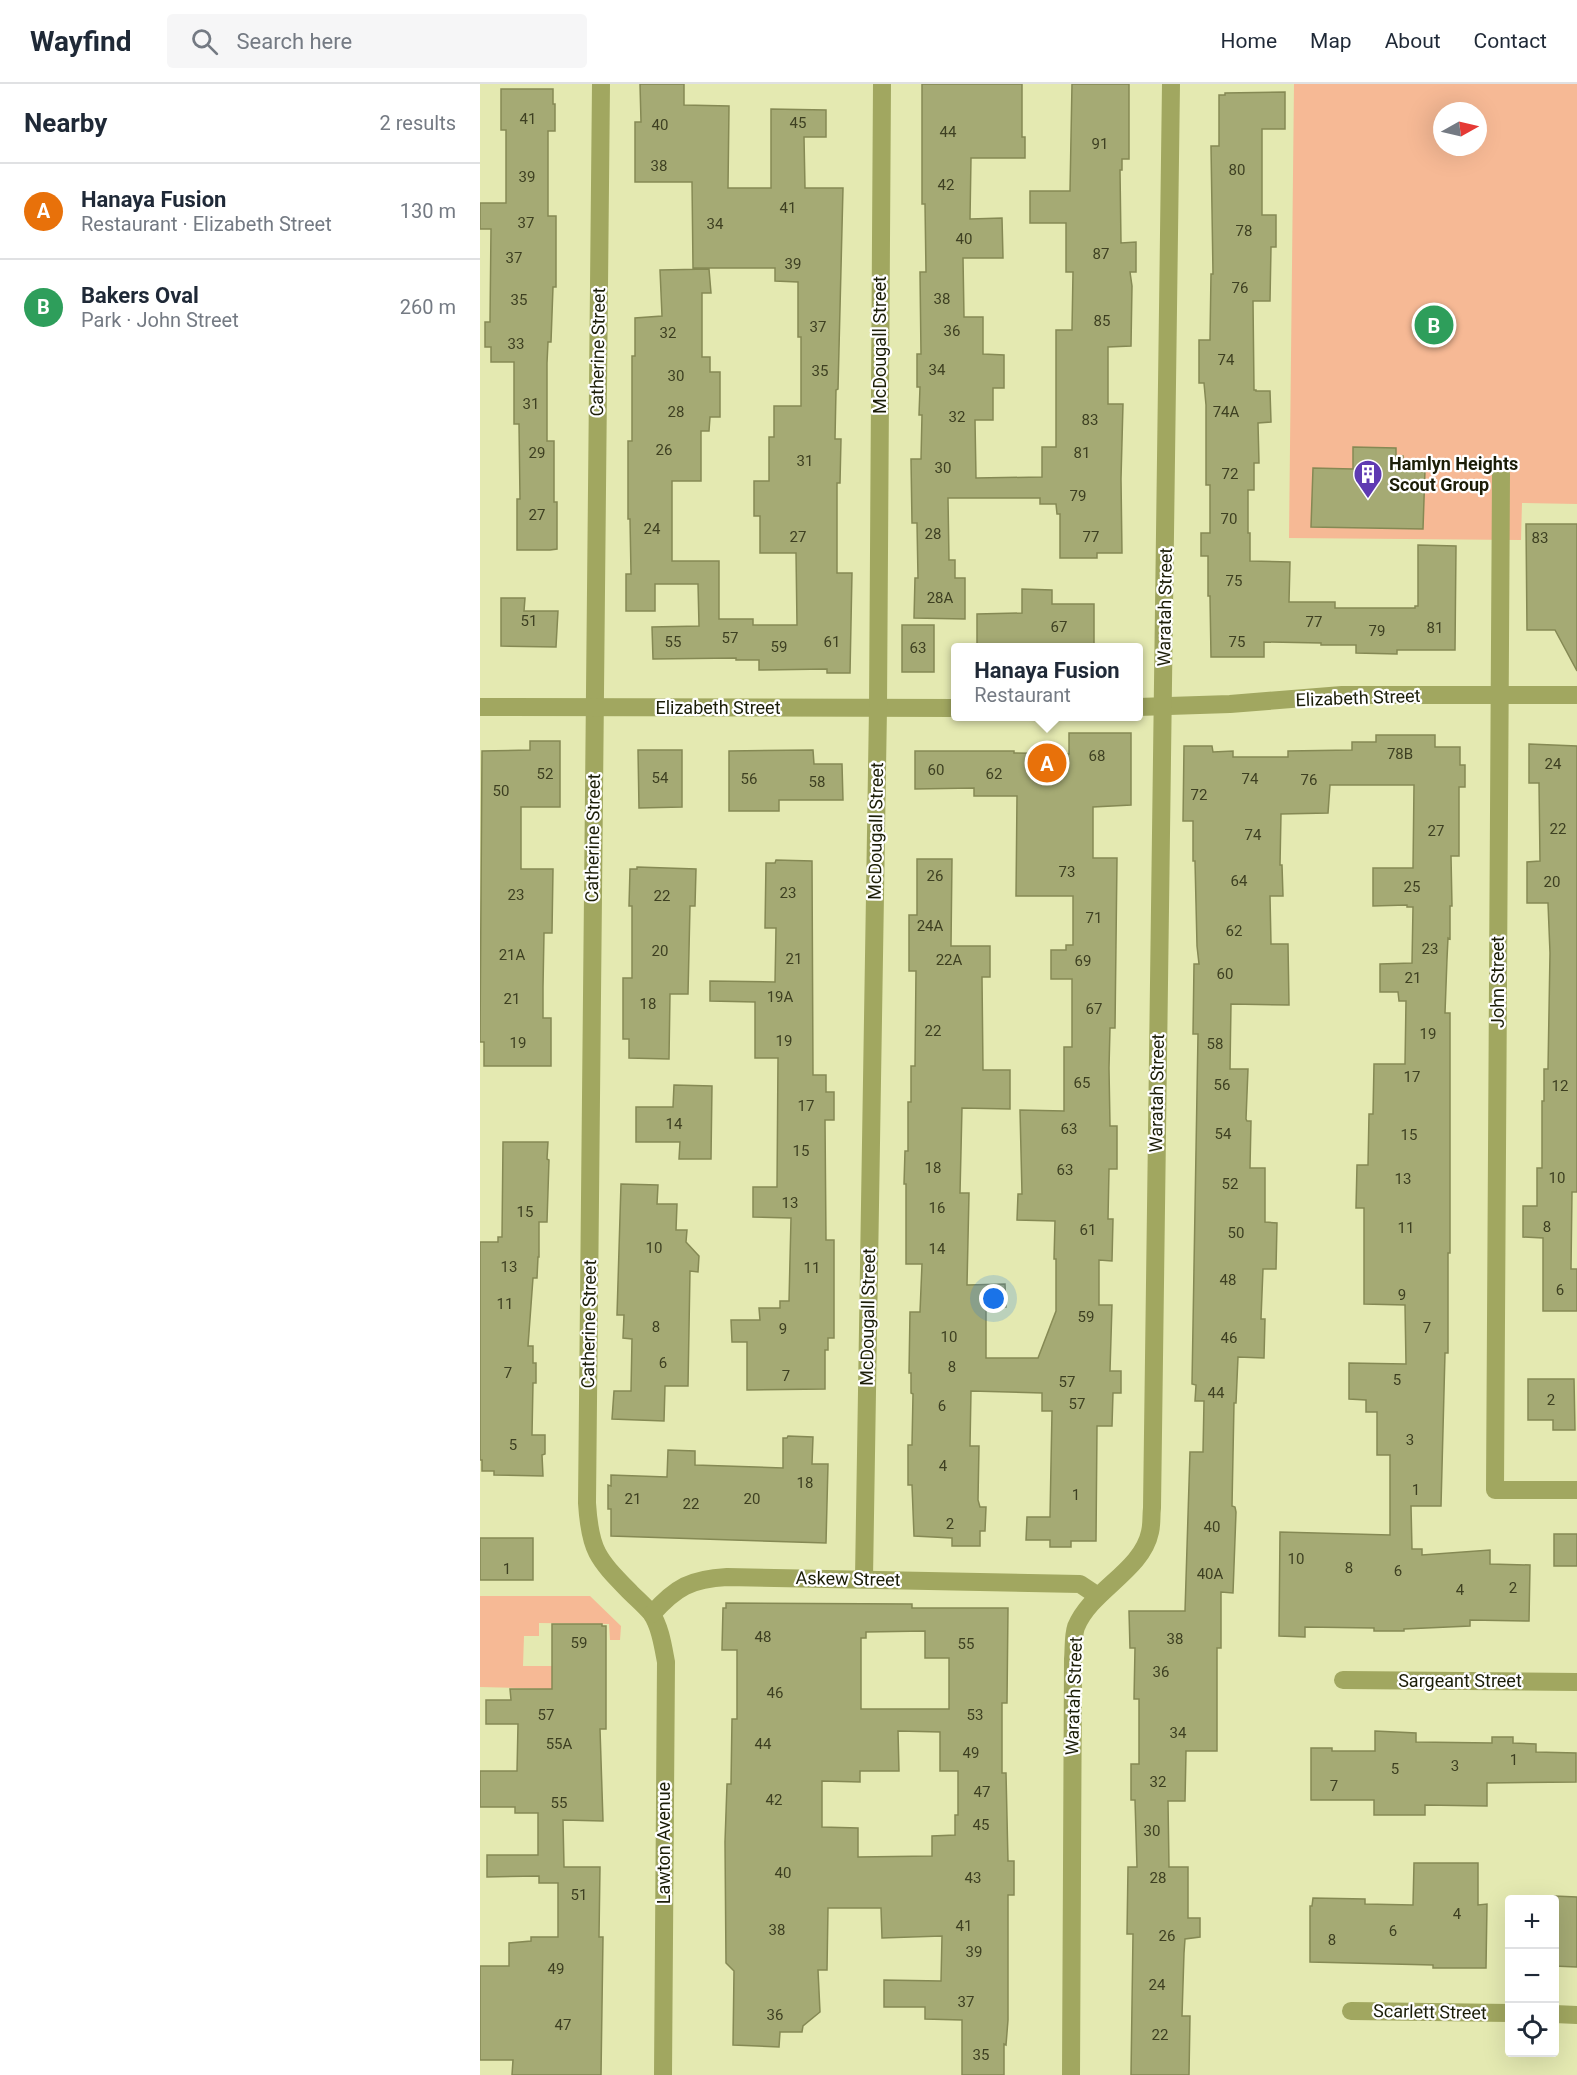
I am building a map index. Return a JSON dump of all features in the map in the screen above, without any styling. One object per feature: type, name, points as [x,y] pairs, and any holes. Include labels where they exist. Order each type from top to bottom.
[{"type":"street","name":"Catherine Street","points":[[601,84],[587,1503],[589,1530],[596,1552],[652,1614]]},
{"type":"street","name":"McDougall Street","points":[[864,1578],[878,708],[882,84]]},
{"type":"street","name":"Waratah Street","points":[[1071,2075],[1073,1659],[1076,1628],[1091,1604],[1140,1553],[1150,1533],[1151,1525],[1171,84]]},
{"type":"street","name":"John Street","points":[[1501,474],[1495,1490],[1577,1491]]},
{"type":"street","name":"Elizabeth Street","points":[[1143,707],[1267,702],[1342,695],[1577,695]]},
{"type":"street","name":"Elizabeth Street","points":[[480,707],[951,708]]},
{"type":"street","name":"Askew Street","points":[[652,1614],[679,1589],[703,1578],[864,1578],[1080,1584],[1098,1596]]},
{"type":"street","name":"Lawton Avenue","points":[[652,1614],[661,1637],[666,1662],[663,2075]]},
{"type":"street","name":"Sargeant Street","points":[[1343,1680],[1577,1682]]},
{"type":"street","name":"Scarlett Street","points":[[1351,2011],[1505,2013]]},
{"type":"street","points":[[1559,2014],[1577,2014]]},
{"type":"shaded area","points":[[1294,84],[1577,84],[1577,504],[1522,503],[1521,540],[1289,538]]},
{"type":"shaded area","points":[[480,1596],[590,1596],[621,1626],[620,1640],[610,1640],[609,1624],[539,1623],[539,1636],[524,1636],[523,1666],[558,1666],[590,1690],[480,1687]]},
{"type":"building","points":[[640,84],[684,84],[684,105],[729,106],[728,188],[771,188],[771,109],[826,110],[826,137],[804,137],[805,188],[843,188],[835,439],[841,439],[840,483],[837,483],[837,573],[852,573],[850,673],[827,673],[827,669],[759,670],[759,660],[736,660],[736,658],[653,659],[652,627],[699,626],[698,584],[655,584],[655,611],[626,611],[626,574],[631,574],[628,441],[632,441],[632,356],[635,356],[635,318],[662,316],[660,270],[709,269],[711,293],[702,293],[702,357],[710,357],[710,372],[720,372],[720,417],[710,417],[709,431],[701,431],[701,481],[672,481],[672,561],[719,561],[719,619],[753,619],[753,625],[797,625],[796,553],[760,553],[760,516],[754,516],[754,481],[769,481],[769,437],[774,437],[774,406],[801,406],[798,282],[775,281],[775,268],[693,268],[692,182],[635,182],[635,122],[641,122]]},
{"type":"building","points":[[922,84],[1022,84],[1022,137],[1025,137],[1025,158],[971,158],[970,219],[1002,218],[1003,258],[963,258],[964,317],[983,317],[983,354],[1004,355],[1004,388],[993,388],[993,420],[975,420],[976,478],[1042,477],[1042,447],[1056,447],[1056,330],[1072,330],[1073,272],[1066,272],[1066,223],[1030,223],[1030,191],[1070,191],[1072,84],[1129,84],[1129,159],[1122,159],[1122,170],[1120,170],[1121,243],[1136,242],[1136,272],[1130,272],[1132,286],[1131,346],[1108,347],[1108,404],[1123,404],[1122,553],[1097,553],[1097,558],[1060,558],[1060,514],[1057,514],[1056,504],[1040,504],[1040,498],[948,498],[949,560],[955,560],[955,578],[965,578],[965,619],[914,618],[915,578],[918,578],[917,523],[912,523],[911,459],[921,459],[922,415],[919,415],[920,387],[917,387],[917,354],[921,354],[920,272],[926,272],[925,204],[922,204]]},
{"type":"building","points":[[501,89],[553,89],[553,104],[555,104],[555,131],[548,131],[548,216],[556,216],[556,287],[553,287],[551,342],[548,342],[547,441],[554,441],[557,549],[550,550],[517,550],[517,499],[520,499],[519,424],[514,424],[514,362],[491,362],[491,347],[485,347],[485,322],[490,322],[491,229],[480,229],[480,203],[506,203],[506,130],[501,130]]},
{"type":"building","points":[[1285,92],[1285,129],[1262,129],[1262,215],[1276,215],[1276,247],[1271,247],[1270,301],[1253,301],[1254,390],[1270,391],[1271,422],[1258,423],[1259,463],[1254,463],[1254,490],[1248,490],[1250,561],[1290,562],[1289,602],[1335,602],[1335,608],[1415,608],[1418,606],[1418,545],[1456,546],[1455,650],[1397,650],[1397,654],[1356,653],[1356,645],[1264,642],[1264,657],[1211,657],[1208,556],[1201,556],[1201,533],[1210,533],[1210,485],[1206,485],[1206,405],[1204,383],[1199,383],[1199,340],[1210,340],[1211,274],[1213,274],[1211,146],[1219,146],[1219,95]]},
{"type":"building","name":"Hamlyn Heights Scout Group","points":[[1353,447],[1396,448],[1396,456],[1403,456],[1403,469],[1425,470],[1423,529],[1311,527],[1313,468],[1353,469]]},
{"type":"building","points":[[1526,524],[1577,524],[1577,671],[1555,630],[1527,630]]},
{"type":"building","points":[[1022,589],[1052,590],[1052,604],[1094,604],[1094,643],[977,643],[977,614],[1022,613]]},
{"type":"building","points":[[501,598],[525,598],[524,611],[558,611],[556,647],[501,646]]},
{"type":"building","points":[[902,625],[934,625],[934,672],[902,672]]},
{"type":"building","points":[[1069,733],[1131,733],[1131,805],[1093,807],[1093,858],[1117,858],[1115,1028],[1110,1028],[1109,1068],[1110,1126],[1117,1126],[1117,1169],[1109,1169],[1108,1219],[1113,1219],[1112,1261],[1099,1260],[1099,1305],[1112,1305],[1110,1371],[1121,1371],[1121,1393],[1113,1393],[1112,1426],[1097,1426],[1096,1541],[1071,1541],[1071,1547],[1050,1547],[1050,1540],[1026,1540],[1027,1517],[1050,1517],[1052,1411],[1042,1411],[1042,1393],[971,1391],[970,1446],[979,1446],[978,1500],[980,1507],[986,1507],[985,1531],[980,1531],[980,1546],[952,1546],[952,1538],[914,1536],[912,1485],[908,1485],[908,1445],[912,1445],[913,1394],[911,1393],[911,1373],[909,1373],[910,1312],[920,1312],[922,1264],[906,1264],[906,1184],[904,1184],[905,1151],[908,1151],[908,1102],[911,1102],[911,1066],[915,1066],[916,971],[909,971],[909,915],[917,915],[917,859],[952,859],[951,946],[990,946],[990,977],[982,977],[983,1070],[1010,1070],[1010,1109],[962,1108],[960,1193],[969,1193],[967,1285],[1005,1284],[1006,1307],[986,1307],[986,1358],[1038,1358],[1056,1311],[1055,1221],[1017,1220],[1018,1194],[1022,1194],[1020,1110],[1064,1111],[1064,1047],[1072,1047],[1072,979],[1051,979],[1051,950],[1066,950],[1066,945],[1073,945],[1073,896],[1016,896],[1017,796],[974,796],[974,788],[915,789],[915,751],[1014,751],[1014,753],[1069,754]]},
{"type":"building","points":[[1376,735],[1435,735],[1435,747],[1460,747],[1460,765],[1465,765],[1465,787],[1459,787],[1459,856],[1451,856],[1452,906],[1450,906],[1445,1013],[1450,1013],[1450,1253],[1448,1253],[1448,1353],[1445,1353],[1441,1506],[1411,1506],[1412,1549],[1422,1549],[1422,1555],[1490,1550],[1490,1564],[1530,1565],[1529,1621],[1470,1620],[1470,1626],[1404,1629],[1404,1631],[1305,1627],[1305,1637],[1279,1636],[1280,1532],[1390,1535],[1390,1455],[1377,1455],[1377,1412],[1366,1412],[1366,1400],[1349,1399],[1349,1363],[1406,1364],[1405,1305],[1364,1304],[1364,1208],[1356,1208],[1357,1165],[1368,1165],[1369,1114],[1373,1114],[1374,1064],[1405,1064],[1406,1001],[1399,1001],[1398,992],[1380,992],[1380,964],[1412,963],[1413,907],[1407,907],[1407,905],[1373,906],[1373,868],[1413,868],[1414,785],[1330,785],[1328,813],[1281,814],[1280,865],[1282,865],[1283,896],[1270,896],[1271,944],[1288,944],[1289,1005],[1231,1004],[1230,1069],[1248,1069],[1246,1119],[1251,1121],[1250,1168],[1265,1168],[1265,1222],[1277,1223],[1276,1269],[1263,1269],[1261,1319],[1265,1319],[1264,1358],[1238,1357],[1236,1403],[1234,1403],[1232,1506],[1235,1507],[1236,1512],[1233,1593],[1221,1592],[1221,1648],[1217,1648],[1217,1751],[1186,1751],[1185,1801],[1168,1801],[1169,1867],[1188,1867],[1188,1918],[1200,1918],[1200,1937],[1185,1939],[1184,1953],[1182,2016],[1190,2016],[1189,2075],[1131,2075],[1133,1934],[1127,1934],[1128,1867],[1137,1867],[1135,1800],[1131,1800],[1131,1764],[1139,1764],[1139,1699],[1134,1699],[1135,1648],[1130,1648],[1129,1611],[1185,1611],[1190,1452],[1203,1452],[1204,1401],[1195,1401],[1196,1385],[1192,1384],[1198,1034],[1193,1034],[1194,964],[1199,964],[1193,821],[1183,821],[1184,746],[1212,746],[1213,752],[1233,751],[1233,757],[1288,757],[1288,751],[1352,750],[1352,742],[1376,742]]},
{"type":"building","points":[[530,741],[560,741],[560,807],[521,807],[521,869],[553,869],[552,933],[544,933],[543,987],[543,1018],[551,1018],[551,1066],[484,1066],[484,1042],[480,1042],[482,751],[530,750]]},
{"type":"building","points":[[1529,744],[1577,746],[1577,1192],[1572,1192],[1571,1269],[1577,1269],[1577,1311],[1543,1311],[1543,1238],[1523,1237],[1523,1206],[1537,1206],[1537,1168],[1542,1168],[1542,1101],[1544,1101],[1544,1069],[1548,1069],[1550,953],[1548,903],[1527,903],[1527,862],[1540,861],[1539,783],[1529,783]]},
{"type":"building","points":[[638,750],[682,750],[682,807],[639,808]]},
{"type":"building","points":[[813,750],[814,764],[842,764],[843,800],[779,800],[779,811],[729,811],[729,751]]},
{"type":"building","points":[[776,860],[812,861],[813,1075],[826,1075],[826,1092],[834,1092],[834,1120],[825,1120],[826,1240],[834,1240],[834,1338],[828,1338],[828,1350],[825,1350],[825,1389],[747,1390],[747,1342],[732,1342],[731,1320],[760,1320],[759,1308],[780,1308],[780,1301],[789,1301],[791,1218],[753,1217],[753,1187],[777,1187],[778,1058],[755,1058],[755,1002],[710,1001],[710,981],[775,982],[776,928],[765,928],[766,863],[775,863]]},
{"type":"building","points":[[637,867],[696,869],[695,906],[690,906],[688,994],[670,994],[669,1059],[629,1058],[629,1039],[623,1039],[623,978],[632,978],[630,869],[637,869]]},
{"type":"building","points":[[674,1085],[712,1086],[711,1159],[679,1159],[680,1142],[636,1142],[636,1107],[673,1107]]},
{"type":"building","points":[[503,1142],[548,1142],[547,1222],[539,1222],[539,1257],[537,1278],[533,1278],[528,1346],[533,1346],[533,1363],[536,1363],[536,1383],[533,1383],[532,1435],[545,1435],[545,1454],[542,1455],[543,1476],[494,1475],[494,1471],[482,1471],[482,1460],[480,1460],[480,1242],[498,1242],[498,1237],[502,1237]]},
{"type":"building","points":[[621,1184],[658,1185],[657,1204],[677,1204],[676,1230],[687,1230],[686,1242],[699,1256],[698,1272],[690,1271],[688,1386],[665,1386],[664,1421],[612,1419],[614,1391],[631,1391],[632,1339],[623,1338],[624,1315],[617,1315]]},
{"type":"building","points":[[1528,1379],[1574,1379],[1575,1430],[1553,1430],[1553,1420],[1528,1420]]},
{"type":"building","points":[[788,1436],[813,1437],[812,1464],[828,1464],[826,1543],[611,1536],[608,1485],[611,1486],[611,1475],[667,1477],[668,1450],[695,1451],[695,1465],[783,1468],[783,1438]]},
{"type":"building","points":[[1554,1534],[1577,1534],[1577,1566],[1554,1566]]},
{"type":"building","points":[[480,1538],[533,1538],[533,1580],[480,1580]]},
{"type":"building","points":[[726,1603],[912,1604],[912,1608],[1008,1608],[1007,1703],[1002,1703],[1002,1773],[1006,1773],[1008,1861],[1014,1861],[1014,1895],[1008,1895],[1008,2020],[1006,2045],[1004,2044],[1004,2075],[962,2075],[962,2020],[925,2019],[925,2007],[884,2007],[884,1980],[941,1981],[942,1936],[882,1938],[881,1908],[828,1908],[827,1970],[818,1970],[820,2012],[803,2026],[802,2032],[780,2032],[779,2047],[733,2045],[734,1971],[726,1963],[725,1842],[727,1784],[731,1784],[732,1719],[737,1719],[737,1650],[722,1650],[723,1608],[726,1608]],"holes":[[[925,1631],[925,1658],[949,1658],[949,1709],[861,1709],[861,1638],[866,1638],[866,1632]],[[898,1731],[940,1732],[940,1771],[958,1771],[958,1815],[955,1815],[955,1835],[932,1836],[932,1856],[858,1857],[858,1828],[822,1827],[822,1781],[860,1782],[860,1771],[899,1771]]]},
{"type":"building","points":[[552,1624],[602,1624],[606,1626],[606,1729],[600,1729],[603,1821],[563,1820],[564,1867],[600,1867],[599,1937],[603,1937],[601,2075],[512,2075],[513,2060],[480,2060],[480,1966],[509,1966],[509,1943],[531,1941],[531,1937],[558,1937],[558,1883],[539,1883],[539,1876],[487,1877],[487,1855],[538,1855],[538,1813],[515,1813],[515,1807],[480,1807],[480,1771],[517,1771],[518,1724],[486,1724],[486,1700],[511,1700],[510,1689],[552,1689]]},
{"type":"building","points":[[1375,1731],[1416,1733],[1416,1742],[1492,1743],[1492,1737],[1513,1737],[1513,1743],[1536,1744],[1536,1752],[1576,1753],[1576,1782],[1487,1783],[1487,1806],[1425,1805],[1425,1815],[1374,1815],[1374,1800],[1311,1800],[1311,1748],[1332,1748],[1332,1751],[1375,1751]]},
{"type":"building","points":[[1414,1863],[1478,1863],[1478,1905],[1487,1904],[1486,1968],[1433,1968],[1433,1965],[1310,1962],[1310,1906],[1312,1906],[1313,1898],[1365,1899],[1365,1904],[1413,1905]]},
{"type":"building","points":[[1559,1896],[1577,1897],[1577,1967],[1559,1966]]},
{"type":"place","name":"Bakers Oval","points":[[1434,325]]},
{"type":"place","name":"Hamlyn Heights Scout Group","points":[[1368,500]]},
{"type":"place","name":"Hanaya Fusion","points":[[1047,763]]}]
